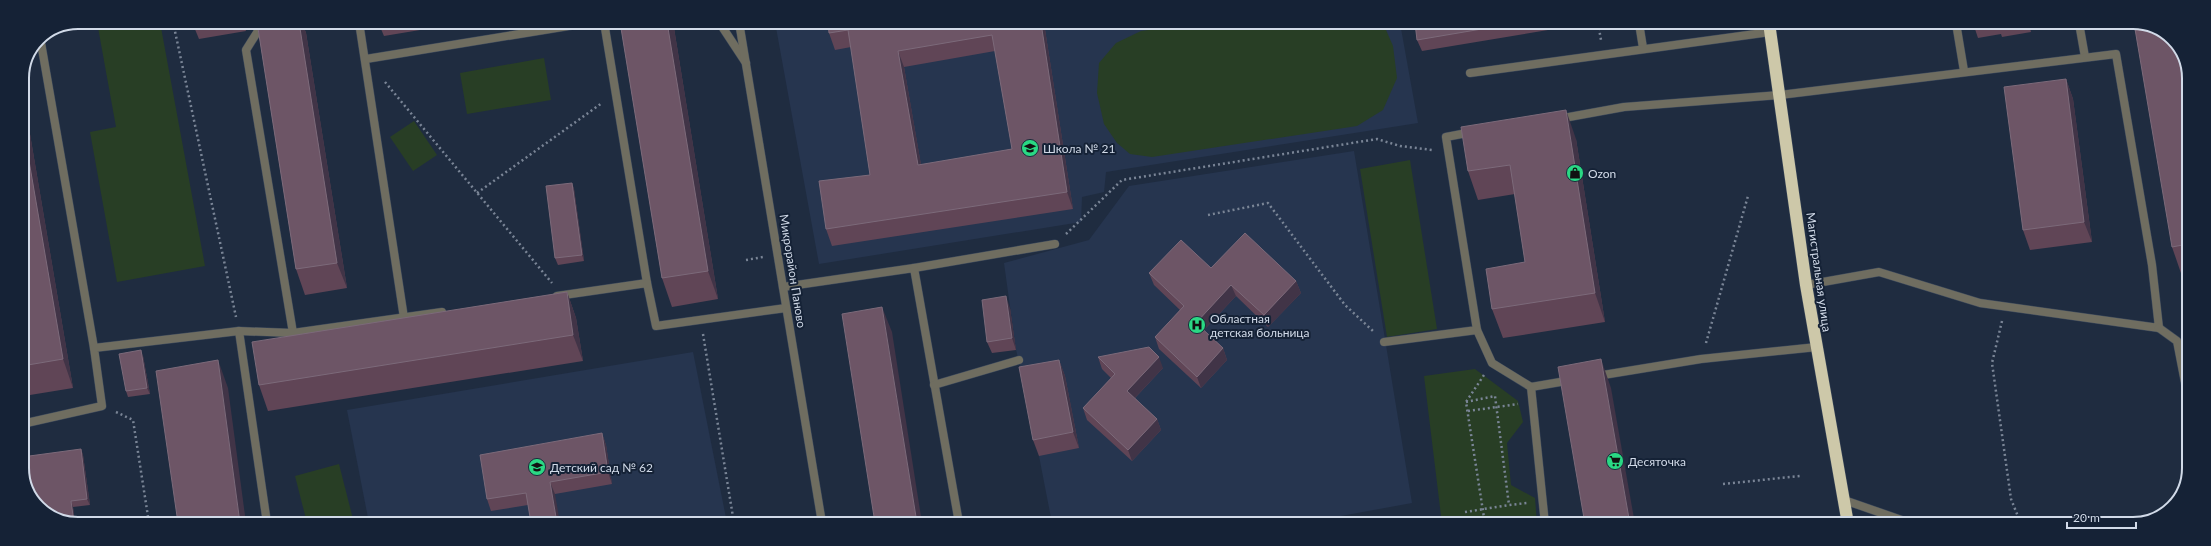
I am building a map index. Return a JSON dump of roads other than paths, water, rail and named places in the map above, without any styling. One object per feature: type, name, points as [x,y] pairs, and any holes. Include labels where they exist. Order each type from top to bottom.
[{"type":"highway","name":"Магистральная улица","points":[[1769,29],[1780,95],[1806,285],[1847,517]]},
{"type":"street","points":[[259,29],[246,50],[293,333]]},
{"type":"street","points":[[360,29],[404,318]]},
{"type":"street","points":[[366,59],[550,29]]},
{"type":"street","points":[[605,29],[647,283],[656,326],[786,308]]},
{"type":"street","points":[[724,29],[746,63]]},
{"type":"street","name":"Микрорайон Паново","points":[[740,29],[821,517]]},
{"type":"street","points":[[1640,29],[1643,48]]},
{"type":"street","points":[[1470,73],[1643,48],[1757,29]]},
{"type":"street","points":[[1957,29],[1964,71]]},
{"type":"street","points":[[2080,29],[2085,57]]},
{"type":"street","points":[[29,422],[102,406],[94,348],[41,45]]},
{"type":"street","points":[[1548,120],[1624,107],[1780,95],[1964,71],[2116,54],[2152,265],[2159,328]]},
{"type":"street","points":[[1481,131],[1446,137],[1477,330],[1492,363],[1531,388],[1701,359],[1816,347]]},
{"type":"street","points":[[783,287],[914,268],[1055,244]]},
{"type":"street","points":[[914,268],[958,517]]},
{"type":"street","points":[[1806,285],[1879,272],[1980,302],[2159,328],[2177,341],[2182,367]]},
{"type":"street","points":[[546,298],[647,283]]},
{"type":"street","points":[[94,348],[239,331],[293,333],[452,311]]},
{"type":"street","points":[[1384,342],[1477,330]]},
{"type":"street","points":[[239,331],[266,517]]},
{"type":"street","points":[[934,385],[1019,360]]},
{"type":"street","points":[[1531,388],[1544,517]]},
{"type":"street","points":[[1844,500],[1893,517]]},
{"type":"place","name":"Школа № 21","points":[[1030,148]]},
{"type":"place","name":"Ozon","points":[[1575,173]]},
{"type":"place","name":"Областная детская больница","points":[[1197,325]]},
{"type":"place","name":"Десяточка","points":[[1615,461]]},
{"type":"place","name":"Детский сад № 62","points":[[537,467]]}]
